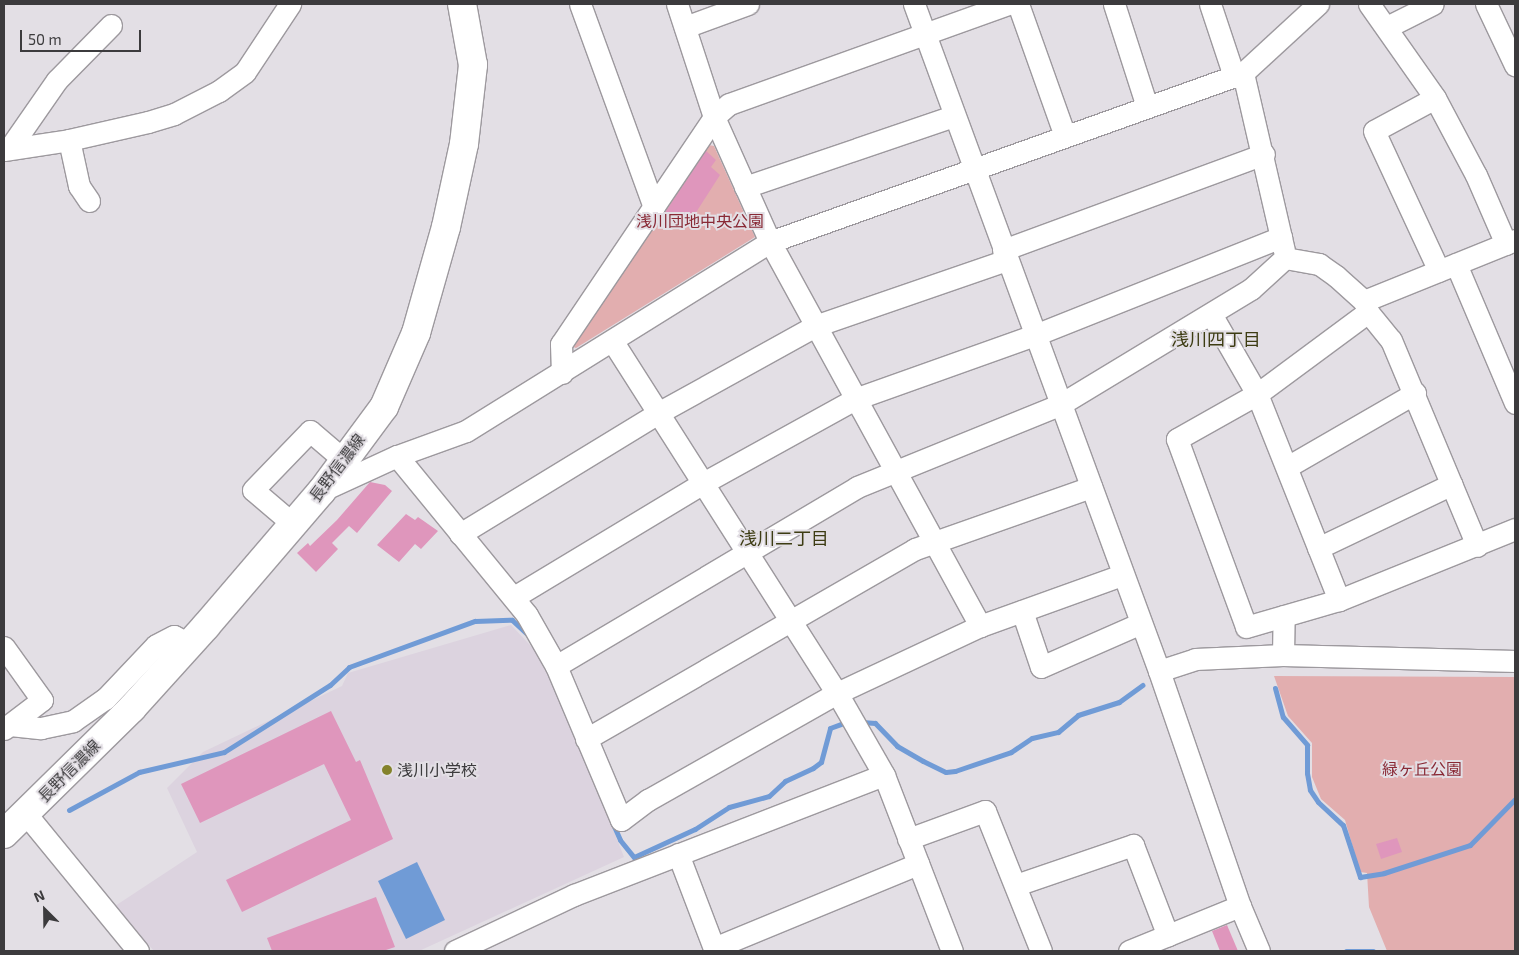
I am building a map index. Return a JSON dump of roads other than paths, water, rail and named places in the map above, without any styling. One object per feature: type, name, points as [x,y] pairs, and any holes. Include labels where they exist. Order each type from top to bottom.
[{"type":"main road","name":"長野信濃線","points":[[4,834],[132,708],[189,644],[320,492],[388,399],[416,333],[446,228],[464,144],[473,65],[462,4]]},
{"type":"street","points":[[6,149],[69,140],[174,114],[219,91],[245,72],[290,4]]},
{"type":"street","points":[[580,4],[654,207]]},
{"type":"street","points":[[677,4],[714,117],[770,242],[980,626]]},
{"type":"street","points":[[685,27],[748,4]]},
{"type":"street","points":[[914,4],[1122,575],[1159,671],[1240,906],[1259,951]]},
{"type":"street","points":[[562,373],[561,344],[714,117],[729,104],[1008,4]]},
{"type":"street","points":[[1018,4],[1065,136]]},
{"type":"street","points":[[1114,4],[1148,107]]},
{"type":"street","points":[[556,666],[746,550],[857,487],[894,470],[1061,404],[1251,289],[1283,248],[1264,154],[1239,74],[1210,4]]},
{"type":"street","points":[[1369,4],[1387,27],[1435,98],[1511,242],[1448,268],[1366,307],[1258,394],[1177,439],[1246,627],[1339,600],[1477,546],[1515,529]]},
{"type":"street","points":[[1387,27],[1434,4]]},
{"type":"street","points":[[1486,4],[1515,65]]},
{"type":"street","points":[[320,492],[397,456],[466,431],[613,342],[770,242],[1239,74],[1313,6]]},
{"type":"street","points":[[6,149],[57,80],[111,25]]},
{"type":"street","points":[[1435,98],[1374,131],[1448,268],[1515,403]]},
{"type":"street","points":[[745,186],[954,116]]},
{"type":"street","points":[[69,140],[80,186],[89,201]]},
{"type":"street","points":[[460,534],[658,413],[815,326],[1005,255],[1264,154]]},
{"type":"street","points":[[514,597],[703,484],[855,399],[1283,248],[1318,264],[1366,307],[1391,340],[1477,546]]},
{"type":"street","points":[[1211,314],[1258,394],[1339,600]]},
{"type":"street","points":[[613,342],[837,693],[884,775],[952,951]]},
{"type":"street","points":[[1287,467],[1415,394]]},
{"type":"street","points":[[293,524],[253,490],[310,431],[344,460]]},
{"type":"street","points":[[397,456],[514,597],[556,666],[621,820],[648,800],[837,693],[980,626],[1122,575]]},
{"type":"street","points":[[1318,548],[1452,484]]},
{"type":"street","points":[[586,739],[790,619],[915,549],[1091,487]]},
{"type":"street","points":[[1022,611],[1041,667],[1140,623]]},
{"type":"street","points":[[1283,655],[1284,616]]},
{"type":"street","points":[[7,727],[41,728],[73,721],[105,698],[156,645],[174,636],[189,644]]},
{"type":"street","points":[[4,647],[42,700],[7,727]]},
{"type":"street","points":[[1159,671],[1195,659],[1283,655],[1515,661]]},
{"type":"street","points":[[455,951],[574,895],[884,775]]},
{"type":"street","points":[[908,839],[985,811],[1016,885],[1040,951]]},
{"type":"street","points":[[26,814],[138,951]]},
{"type":"street","points":[[1016,885],[1133,845],[1168,936]]},
{"type":"street","points":[[678,854],[714,950],[918,864]]},
{"type":"street","points":[[1129,951],[1240,906]]},
{"type":"water","points":[[417,862],[445,920],[406,939],[378,881]]},
{"type":"waterway","points":[[69,810],[139,772],[224,752],[330,685],[349,667],[475,621],[512,620],[528,635]]},
{"type":"waterway","points":[[862,722],[875,723],[897,746],[923,761],[946,772],[955,771],[1011,752],[1032,738],[1058,732],[1078,715],[1119,702],[1142,685]]},
{"type":"waterway","points":[[1275,688],[1283,717],[1307,745],[1307,773],[1310,790],[1318,802],[1343,825],[1360,877],[1384,873],[1470,845],[1515,799]]},
{"type":"waterway","points":[[613,824],[620,840],[634,857],[695,829],[729,807],[769,796],[785,781],[813,768],[821,762],[830,728],[841,724]]},
{"type":"waterway","points":[[1346,951],[1373,951]]},
{"type":"place","name":"浅川小学校","points":[[387,770]]},
{"type":"district","name":"浅川四丁目","points":[[1216,339]]},
{"type":"district","name":"浅川二丁目","points":[[784,538]]},
{"type":"park label","name":"浅川団地中央公園","points":[[700,221]]},
{"type":"park label","name":"緑ヶ丘公園","points":[[1422,769]]}]
